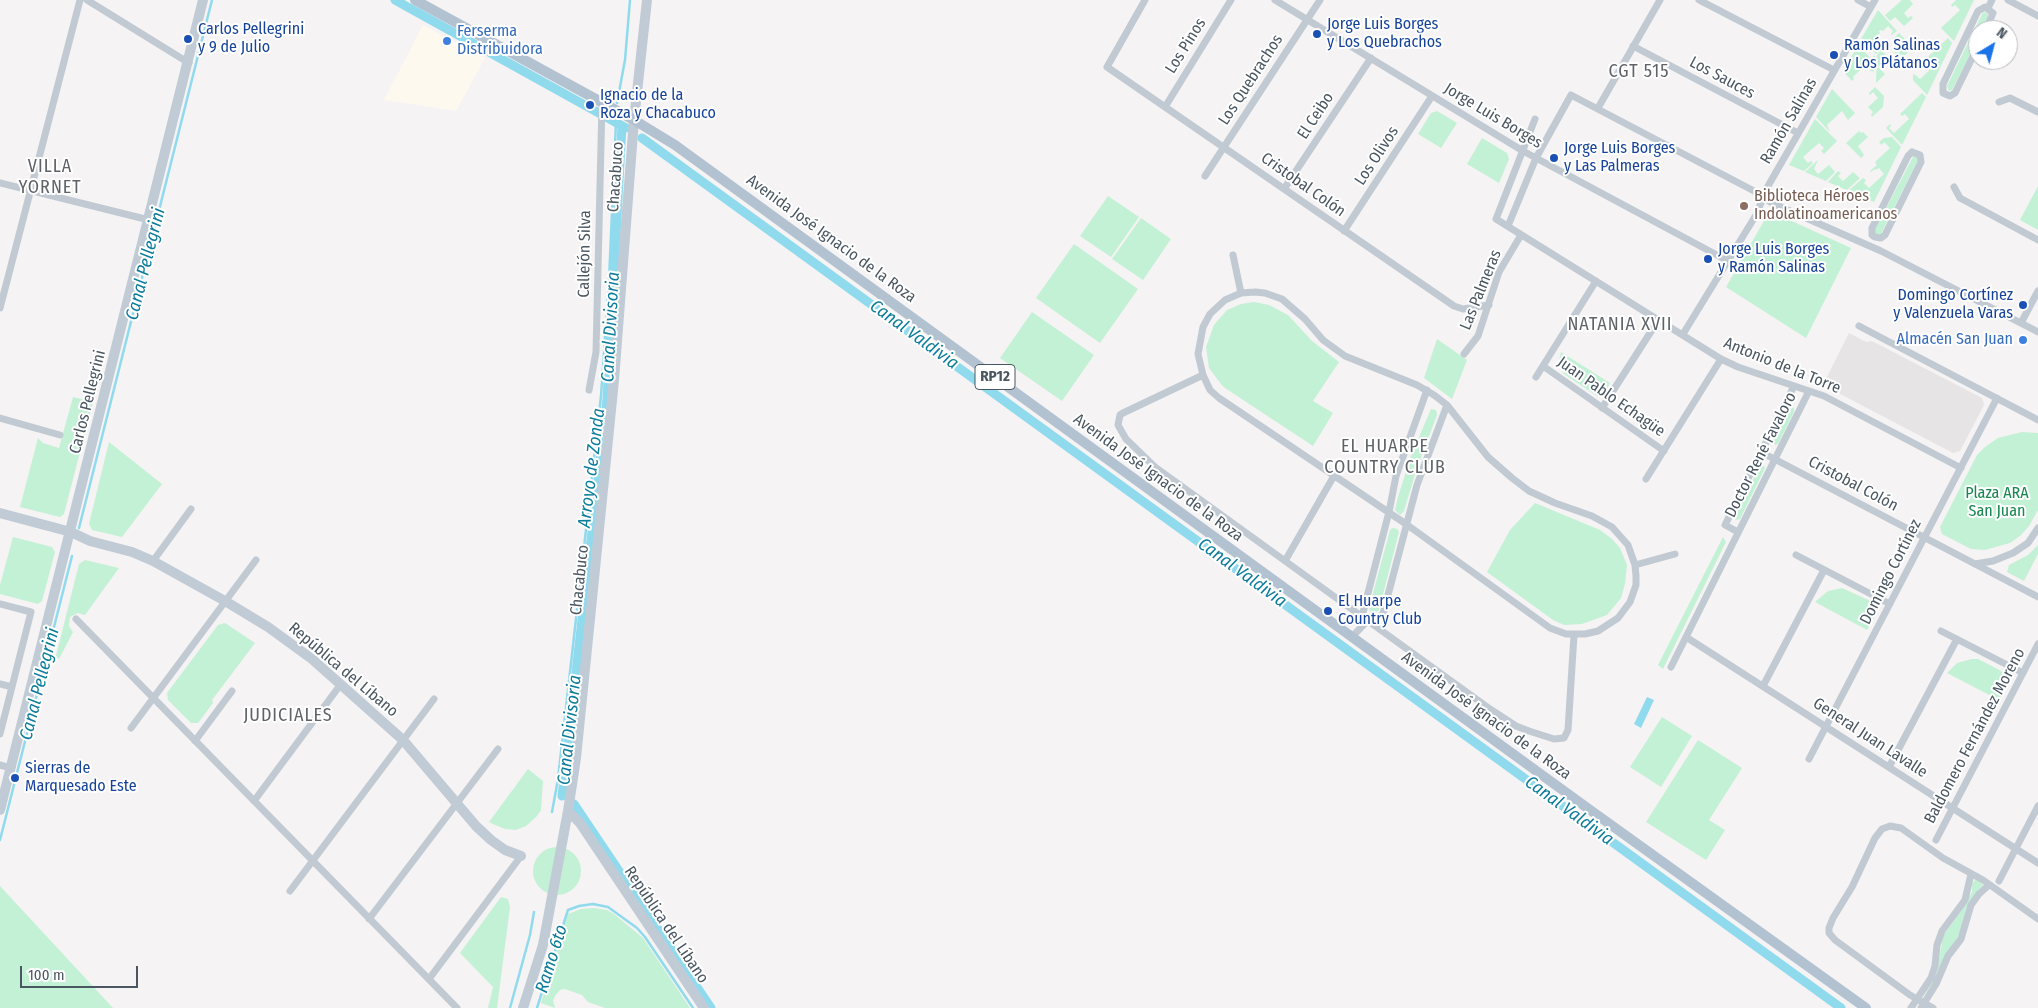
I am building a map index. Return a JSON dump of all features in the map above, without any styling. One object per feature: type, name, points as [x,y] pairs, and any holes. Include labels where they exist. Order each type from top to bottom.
[{"type":"main road","name":"Avenida José Ignacio de la Roza","points":[[415,0],[602,111],[634,120],[684,151],[1355,633],[1866,1008]]},
{"type":"street","points":[[0,308],[80,0]]},
{"type":"street","points":[[87,0],[189,63]]},
{"type":"street","name":"Carlos Pellegrini","points":[[0,810],[204,0]]},
{"type":"street","name":"Chacabuco","points":[[523,1008],[543,945],[568,811],[577,748],[602,514],[628,219],[634,120],[647,0]]},
{"type":"street","name":"Cristobal Colón","points":[[1144,0],[1107,67],[1457,308],[1463,309],[1488,305]]},
{"type":"street","name":"Los Pinos","points":[[1165,107],[1231,0]]},
{"type":"street","name":"Jorge Luis Borges","points":[[1275,0],[1523,151],[1728,261]]},
{"type":"street","name":"Los Quebrachos","points":[[1205,176],[1320,0]]},
{"type":"street","points":[[1598,108],[1660,0]]},
{"type":"street","points":[[1698,0],[1834,70]]},
{"type":"street","points":[[1858,0],[1873,3]]},
{"type":"street","points":[[1988,8],[1992,0]]},
{"type":"street","points":[[2008,0],[2038,16]]},
{"type":"street","name":"Ramón Salinas","points":[[1683,334],[1756,215],[1768,186],[1873,3]]},
{"type":"street","points":[[1974,20],[1982,7],[1992,11],[1993,15],[1991,20]]},
{"type":"street","points":[[1968,32],[1943,84],[1943,93],[1950,96],[1955,93],[1968,66]]},
{"type":"street","name":"Los Sauces","points":[[1633,46],[1798,133]]},
{"type":"street","name":"El Ceibo","points":[[1284,189],[1371,58]]},
{"type":"street","points":[[1508,226],[1536,158],[1571,95],[1764,198],[1871,246],[2038,332]]},
{"type":"street","name":"Los Olivos","points":[[1344,230],[1432,96]]},
{"type":"street","points":[[1999,102],[2010,98],[2038,112]]},
{"type":"street","name":"Callejón Silva","points":[[589,390],[596,352],[602,111]]},
{"type":"street","points":[[1523,151],[1535,119]]},
{"type":"street","name":"Antonio de la Torre","points":[[1523,151],[1496,219],[1722,359],[1738,367],[1824,396],[1960,468]]},
{"type":"street","points":[[1912,152],[1917,153],[1921,156],[1921,162],[1885,234],[1881,238],[1876,237],[1872,235],[1872,228],[1908,156],[1912,152]]},
{"type":"street","points":[[0,182],[149,220]]},
{"type":"street","points":[[1954,186],[1960,198],[2038,240]]},
{"type":"street","name":"Las Palmeras","points":[[1464,354],[1478,336],[1499,272],[1521,235]]},
{"type":"street","points":[[1871,246],[1876,237]]},
{"type":"street","points":[[1233,255],[1241,293]]},
{"type":"street","points":[[1536,378],[1596,280]]},
{"type":"street","points":[[2021,323],[2038,291]]},
{"type":"street","points":[[1265,292],[1282,299],[1296,310],[1323,340],[1334,349],[1353,360],[1427,390],[1447,405],[1475,442],[1498,466],[1529,490],[1604,521],[1625,541],[1635,565],[1636,585],[1630,602],[1618,618],[1598,631],[1574,635],[1558,632],[1335,474],[1219,398],[1210,390],[1202,375],[1198,345],[1203,327],[1216,307],[1225,300],[1241,293],[1265,292]]},
{"type":"street","points":[[1602,408],[1659,319]]},
{"type":"street","points":[[1859,326],[2038,420]]},
{"type":"street","points":[[1646,479],[1722,359]]},
{"type":"street","name":"Juan Pablo Echagüe","points":[[1543,366],[1664,450]]},
{"type":"street","points":[[1202,375],[1123,412],[1118,425],[1120,431],[1133,447],[1155,467],[1502,718],[1516,726],[1554,739],[1564,738],[1568,730],[1574,635]]},
{"type":"street","name":"Doctor René Favaloro","points":[[1738,532],[1725,525],[1794,386]]},
{"type":"street","points":[[1355,633],[1365,619],[1396,476],[1427,390]]},
{"type":"street","name":"Doctor René Favaloro","points":[[1671,667],[1809,391]]},
{"type":"street","name":"Domingo Cortínez","points":[[1810,759],[1997,398]]},
{"type":"street","points":[[1365,619],[1379,617],[1383,614],[1422,469],[1447,405]]},
{"type":"street","points":[[0,418],[60,435]]},
{"type":"street","name":"Cristobal Colón","points":[[1762,452],[2038,597]]},
{"type":"street","points":[[1285,561],[1335,474]]},
{"type":"street","points":[[153,561],[191,509]]},
{"type":"street","name":"República del Líbano","points":[[0,513],[71,532],[90,541],[132,552],[153,561],[225,601],[275,633],[312,659],[403,740],[491,840],[505,850],[521,856]]},
{"type":"street","points":[[1974,564],[1993,561],[2013,553],[2028,543],[2038,528]]},
{"type":"street","points":[[1635,565],[1675,554]]},
{"type":"street","points":[[1796,555],[1890,604]]},
{"type":"street","points":[[131,728],[256,560]]},
{"type":"street","points":[[1764,686],[1824,570]]},
{"type":"street","points":[[0,604],[31,612],[0,734]]},
{"type":"street","points":[[76,619],[457,1008]]},
{"type":"street","points":[[1941,631],[2023,673]]},
{"type":"street","name":"General Juan Lavalle","points":[[1686,637],[2038,863]]},
{"type":"street","points":[[1889,767],[1956,639]]},
{"type":"street","name":"Baldomero Fernández Moreno","points":[[1936,840],[2038,644]]},
{"type":"street","points":[[0,684],[12,688]]},
{"type":"street","points":[[254,801],[341,684]]},
{"type":"street","points":[[195,741],[232,691]]},
{"type":"street","points":[[290,891],[434,699]]},
{"type":"street","points":[[370,919],[498,749]]},
{"type":"street","points":[[0,765],[11,768]]},
{"type":"street","points":[[1999,881],[2038,806]]},
{"type":"street","name":"República del Líbano","points":[[568,811],[580,823],[704,1008]]},
{"type":"street","points":[[1933,1008],[1923,1005],[1917,998],[1910,995],[1832,937],[1829,928],[1858,877],[1879,832],[1890,826],[1901,828],[1925,847],[1989,885],[2038,919]]},
{"type":"street","points":[[429,979],[521,856]]},
{"type":"street","points":[[1911,1008],[1931,978],[1935,966],[1937,945],[1942,931],[1965,900],[1969,890],[1971,874]]},
{"type":"street","points":[[1923,1005],[1936,984],[1948,956],[1961,939],[1971,905],[1989,885]]},
{"type":"shaded area","points":[[423,25],[485,58],[456,111],[384,100]]},
{"type":"shaded area","points":[[1849,333],[1866,342],[1872,341],[1982,398],[1984,405],[1960,451],[1953,453],[1823,385]]},
{"type":"green space","points":[[1902,0],[1910,0],[1913,4],[1904,13],[1908,18],[1911,16],[1913,18],[1904,26],[1895,17],[1890,21],[1885,15]]},
{"type":"green space","points":[[1956,0],[1974,0],[1954,41],[1941,28],[1960,10],[1955,5],[1952,7],[1951,5]]},
{"type":"green space","points":[[1878,10],[1897,31],[1892,35],[1893,31],[1888,26],[1883,31],[1879,31],[1880,33],[1873,41],[1878,46],[1880,44],[1883,47],[1876,54],[1861,39]]},
{"type":"green space","points":[[1984,12],[1988,14],[1988,20],[1979,20]]},
{"type":"green space","points":[[1899,33],[1913,47],[1898,62],[1896,60],[1899,57],[1894,52],[1904,43],[1899,37],[1894,38]]},
{"type":"green space","points":[[1948,38],[1952,43],[1927,95],[1913,80],[1913,75],[1920,79],[1935,65],[1928,57]]},
{"type":"green space","points":[[1968,43],[1968,59],[1952,90],[1949,91],[1947,86]]},
{"type":"green space","points":[[1858,45],[1871,59],[1875,55],[1875,70],[1872,72],[1867,66],[1865,69],[1863,67],[1853,77],[1852,81],[1843,71]]},
{"type":"green space","points":[[1884,47],[1883,52],[1888,57],[1878,67],[1885,74],[1876,83],[1877,55]]},
{"type":"green space","points":[[1875,87],[1884,96],[1883,107],[1872,117],[1873,112],[1868,107],[1878,98],[1873,92],[1870,95],[1869,93]]},
{"type":"green space","points":[[1832,89],[1855,113],[1848,120],[1842,111],[1827,125],[1830,132],[1816,117]]},
{"type":"green space","points":[[1922,93],[1926,97],[1902,145],[1886,128],[1890,124],[1889,128],[1894,133],[1909,119],[1905,114],[1902,116],[1900,114]]},
{"type":"green space","points":[[1437,111],[1457,123],[1441,148],[1418,134],[1431,113]]},
{"type":"green space","points":[[1815,119],[1837,141],[1824,154],[1821,151],[1824,148],[1819,143],[1803,157],[1808,163],[1811,161],[1813,163],[1804,171],[1789,165]]},
{"type":"green space","points":[[1859,131],[1868,137],[1858,146],[1864,155],[1861,158],[1846,143]]},
{"type":"green space","points":[[1892,137],[1901,147],[1874,202],[1848,191],[1863,178],[1866,180],[1864,183],[1869,188],[1884,174],[1879,168],[1870,171],[1877,165],[1875,162],[1890,148],[1884,142],[1882,145],[1879,142],[1884,138]]},
{"type":"green space","points":[[1482,138],[1507,153],[1509,159],[1499,183],[1467,164]]},
{"type":"green space","points":[[1914,155],[1918,157],[1918,160],[1881,234],[1875,234],[1874,231]]},
{"type":"green space","points":[[1818,160],[1814,169],[1818,174],[1829,165],[1835,172],[1826,181],[1805,172]]},
{"type":"green space","points":[[1838,171],[1841,173],[1838,176],[1843,181],[1853,172],[1860,178],[1847,190],[1828,182]]},
{"type":"green space","points":[[2038,186],[2038,230],[2020,220]]},
{"type":"green space","points":[[1108,196],[1139,217],[1111,257],[1080,236]]},
{"type":"green space","points":[[1772,212],[1851,248],[1806,338],[1726,287],[1768,214]]},
{"type":"green space","points":[[1141,218],[1171,239],[1143,280],[1112,259]]},
{"type":"green space","points":[[1074,244],[1138,289],[1100,343],[1036,298]]},
{"type":"green space","points":[[1254,302],[1269,305],[1288,315],[1312,341],[1339,362],[1313,401],[1333,413],[1313,446],[1225,388],[1209,368],[1206,347],[1214,325],[1227,310],[1241,304]]},
{"type":"green space","points":[[1032,312],[1094,355],[1062,401],[1000,358]]},
{"type":"green space","points":[[1437,339],[1467,360],[1452,399],[1424,378]]},
{"type":"green space","points":[[1561,352],[1610,383],[1604,395],[1597,396],[1564,374],[1558,365]]},
{"type":"green space","points":[[73,397],[93,402],[64,514],[60,517],[20,507],[38,438],[43,443],[59,448]]},
{"type":"green space","points":[[1791,406],[1794,408],[1794,412],[1778,444],[1775,445],[1772,440]]},
{"type":"green space","points":[[1431,409],[1436,410],[1437,415],[1416,471],[1404,511],[1400,515],[1395,510],[1398,497],[1411,456]]},
{"type":"green space","name":"Plaza ARA San Juan","points":[[2022,432],[2038,433],[2038,510],[2029,526],[2010,543],[1985,550],[1971,549],[1942,534],[1940,527],[1977,455],[1998,438]]},
{"type":"green space","points":[[109,442],[162,484],[122,537],[92,530],[89,524]]},
{"type":"green space","points":[[1763,465],[1765,468],[1740,519],[1735,520],[1734,516],[1760,466]]},
{"type":"green space","points":[[1535,503],[1600,530],[1620,548],[1627,565],[1625,584],[1621,598],[1607,615],[1582,624],[1564,625],[1553,620],[1487,572],[1510,530]]},
{"type":"green space","points":[[1393,528],[1399,532],[1379,610],[1373,614],[1369,608],[1390,530]]},
{"type":"green space","points":[[13,537],[52,547],[55,552],[42,601],[38,604],[0,594],[0,585]]},
{"type":"green space","points":[[1723,537],[1726,542],[1663,669],[1658,665]]},
{"type":"green space","points":[[2038,545],[2038,554],[2024,581],[2007,572],[2009,565],[2028,555]]},
{"type":"green space","points":[[85,560],[119,568],[85,615],[78,613],[70,617],[69,626],[73,632],[59,659],[56,656],[79,564]]},
{"type":"green space","points":[[1842,588],[1875,603],[1877,611],[1867,630],[1815,602],[1828,591]]},
{"type":"green space","points":[[225,623],[255,643],[212,700],[213,703],[198,723],[191,723],[168,700],[167,693],[218,625]]},
{"type":"green space","points":[[1978,659],[2007,674],[2009,681],[1999,700],[1947,673],[1957,663]]},
{"type":"green space","points":[[1662,717],[1692,736],[1661,787],[1630,767]]},
{"type":"green space","points":[[1698,740],[1742,768],[1709,820],[1725,830],[1706,860],[1646,822]]},
{"type":"green space","points":[[528,769],[543,781],[541,810],[537,816],[526,826],[516,830],[505,829],[489,822]]},
{"type":"green space","points":[[557,847],[566,849],[574,854],[579,862],[581,871],[579,880],[574,888],[566,893],[557,895],[548,893],[540,888],[535,880],[533,871],[535,862],[540,854],[548,849]]},
{"type":"green space","points":[[1975,880],[1978,880],[1983,885],[1966,909],[1962,927],[1956,941],[1936,979],[1924,996],[1937,972],[1943,936],[1972,892],[1972,884]]},
{"type":"green space","points":[[0,886],[113,1008],[0,1008]]},
{"type":"green space","points":[[501,897],[508,899],[510,907],[497,1008],[488,1008],[493,987],[460,953]]},
{"type":"green space","points":[[581,909],[607,910],[614,914],[643,938],[690,1008],[605,1008],[588,1002],[582,995],[565,989],[560,990],[555,996],[553,1001],[555,1008],[541,1003],[568,914]]},
{"type":"water","points":[[1647,697],[1654,700],[1641,728],[1634,724]]},
{"type":"waterway","name":"Canal Pellegrini","points":[[79,528],[212,0]]},
{"type":"waterway","name":"Canal Valdivia","points":[[395,0],[626,128]]},
{"type":"waterway","name":"Arroyo de Zonda","points":[[617,103],[625,60],[630,0]]},
{"type":"waterway","name":"Arroyo de Zonda","points":[[552,812],[558,779],[601,396],[609,280],[616,122]]},
{"type":"waterway","name":"Canal Divisoria","points":[[562,796],[607,399],[622,126]]},
{"type":"waterway","name":"Canal Valdivia","points":[[642,138],[1841,1008]]},
{"type":"waterway","name":"Canal Pellegrini","points":[[0,840],[72,556]]},
{"type":"waterway","name":"Canal Divisoria","points":[[574,804],[711,1008]]},
{"type":"waterway","name":"Ramo 6to","points":[[537,1008],[568,910],[593,904],[608,907],[637,928],[693,1008]]},
{"type":"waterway","name":"Arroyo de Zonda","points":[[510,1008],[530,935],[534,912]]},
{"type":"place","name":"Jorge Luis Borges y Los Quebrachos","points":[[1317,34]]},
{"type":"place","name":"Carlos Pellegrini y 9 de Julio","points":[[188,39]]},
{"type":"place","name":"Ferserma Distribuidora","points":[[447,41]]},
{"type":"place","name":"Ramón Salinas y Los Plátanos","points":[[1834,55]]},
{"type":"place","name":"Ignacio de la Roza y Chacabuco","points":[[590,105]]},
{"type":"place","name":"Jorge Luis Borges y Las Palmeras","points":[[1554,158]]},
{"type":"place","name":"Biblioteca Héroes Indolatinoamericanos","points":[[1744,206]]},
{"type":"place","name":"Jorge Luis Borges y Ramón Salinas","points":[[1708,259]]},
{"type":"place","name":"Domingo Cortínez y Valenzuela Varas","points":[[2023,305]]},
{"type":"place","name":"Almacén San Juan","points":[[2023,340]]},
{"type":"place","name":"El Huarpe Country Club","points":[[1328,611]]},
{"type":"place","name":"Sierras de Marquesado Este","points":[[15,778]]},
{"type":"district","name":"CGT 515","points":[[1639,72]]},
{"type":"district","name":"VILLA YORNET","points":[[50,177]]},
{"type":"district","name":"NATANIA XVII","points":[[1620,325]]},
{"type":"district","name":"EL HUARPE COUNTRY CLUB","points":[[1385,457]]},
{"type":"district","name":"JUDICIALES","points":[[288,716]]}]
